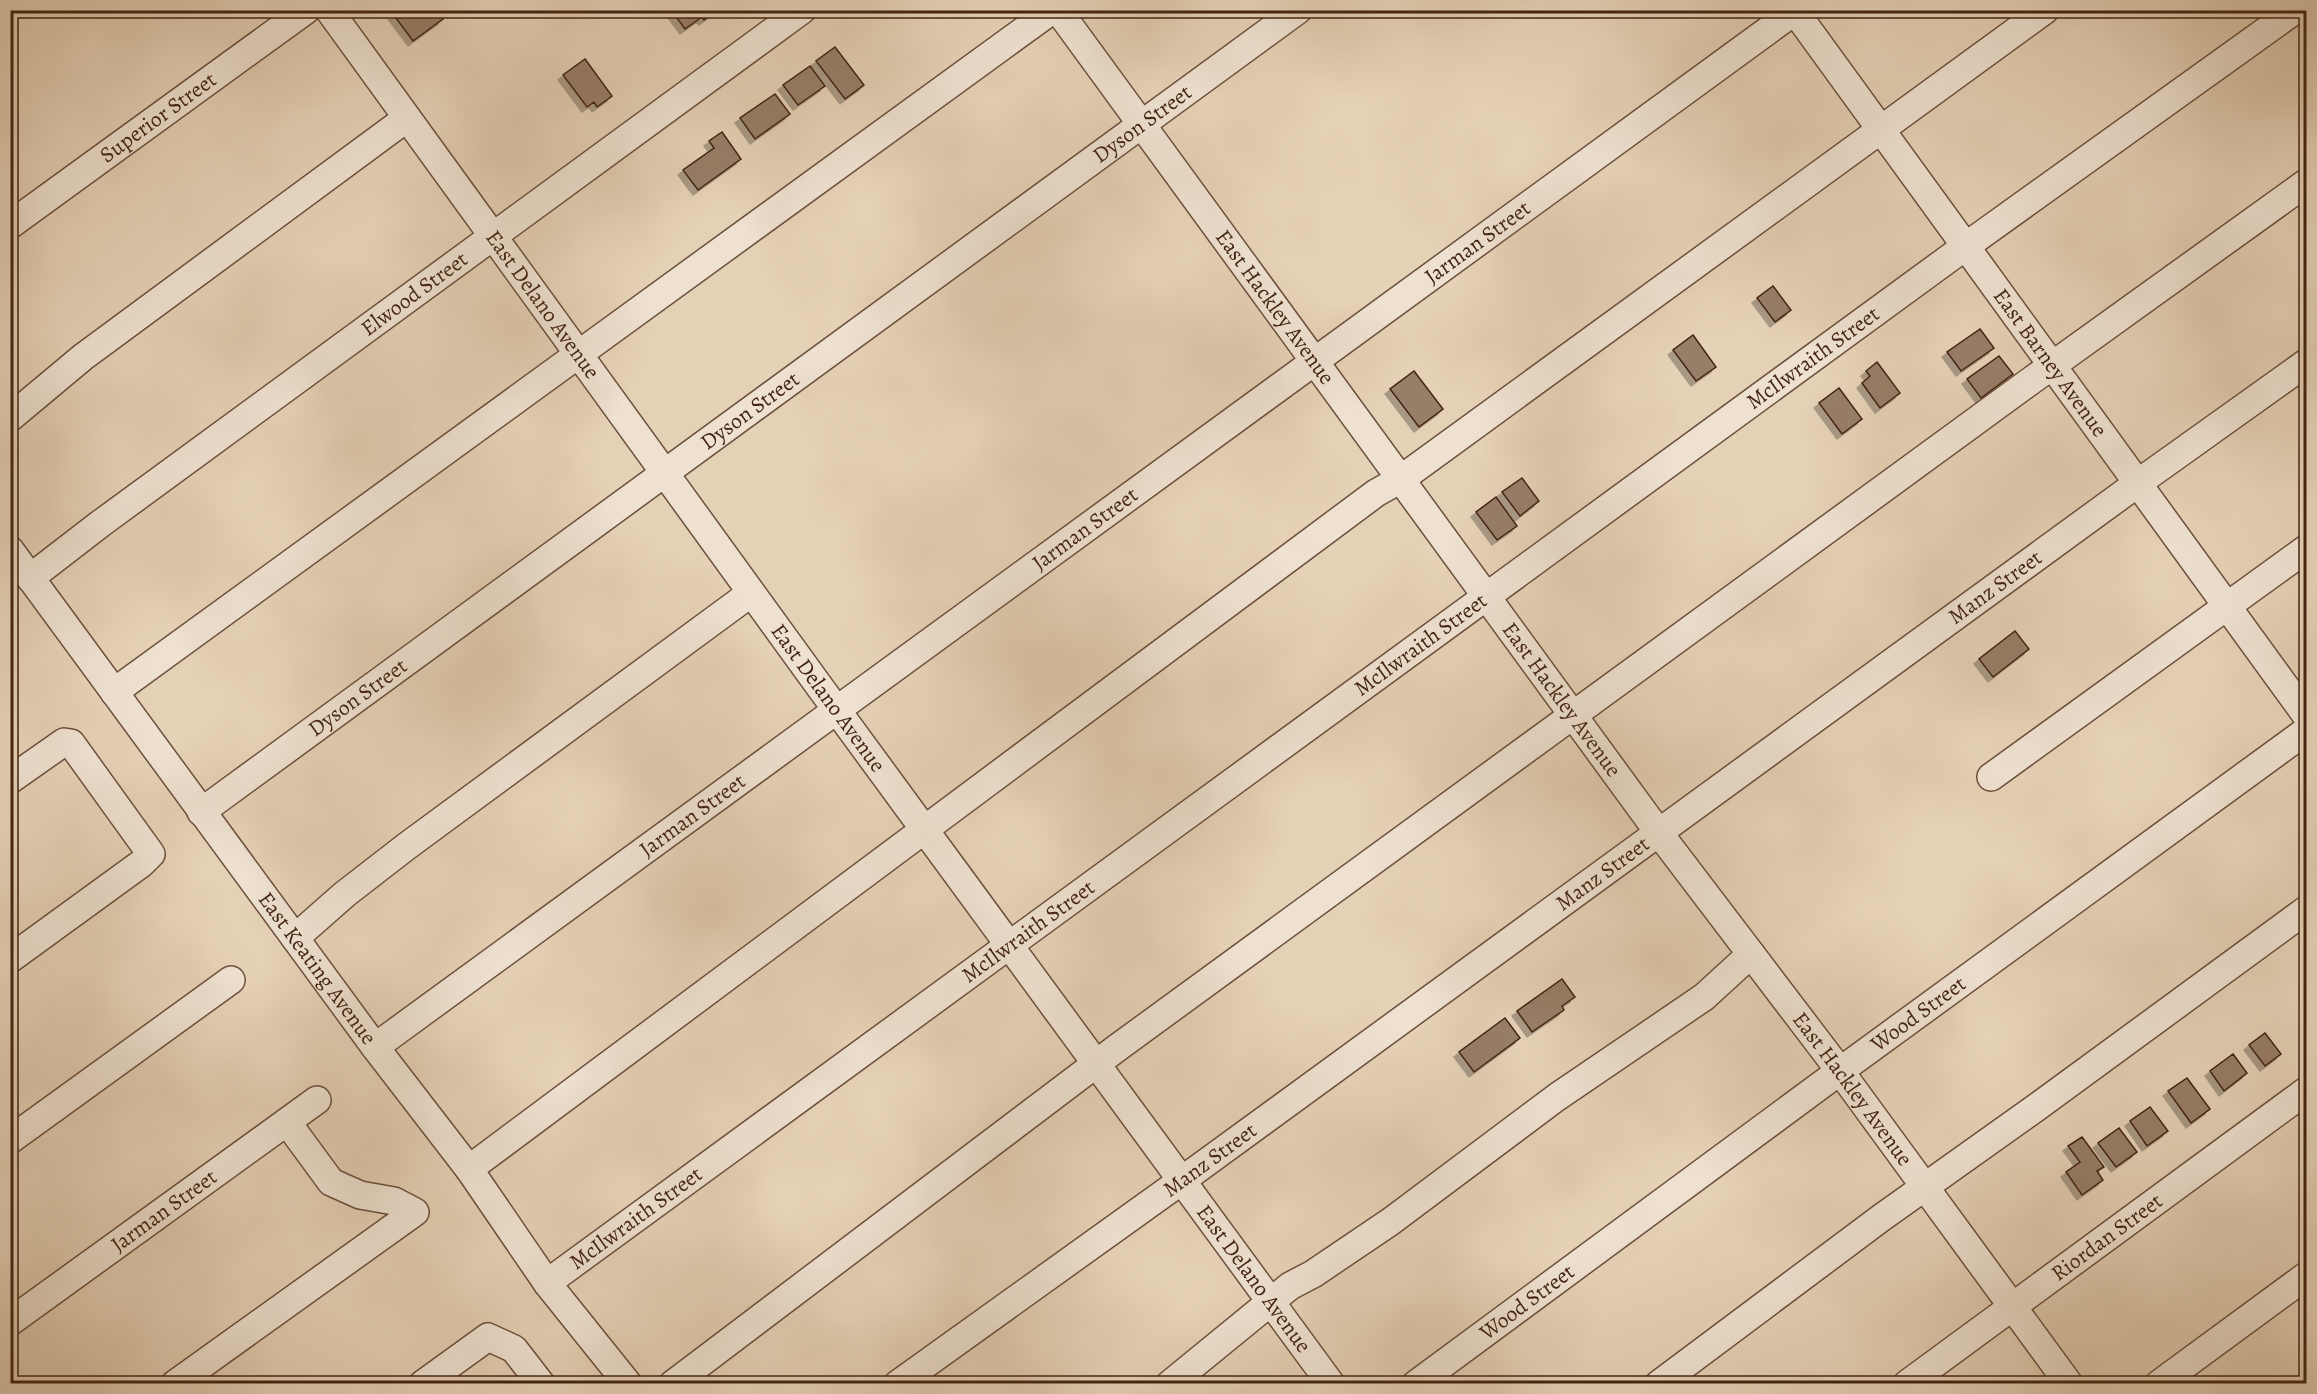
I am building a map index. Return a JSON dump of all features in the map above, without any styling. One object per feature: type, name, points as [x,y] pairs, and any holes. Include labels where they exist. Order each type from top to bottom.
[{"type":"street","name":"Superior Street","points":[[10,225],[306,10]]},
{"type":"street","name":"East Delano Avenue","points":[[329,10],[836,710],[1331,1383]]},
{"type":"street","name":"Elwood Street","points":[[30,578],[109,517],[802,10]]},
{"type":"street","points":[[114,692],[1052,10]]},
{"type":"street","name":"East Hackley Avenue","points":[[1058,10],[1659,833],[1840,1071],[2069,1383]]},
{"type":"street","name":"Dyson Street","points":[[201,812],[1298,10]]},
{"type":"street","points":[[469,1169],[1376,493],[1401,479],[2044,10]]},
{"type":"street","name":"McIlwraith Street","points":[[547,1282],[1966,246],[2295,10]]},
{"type":"street","name":"East Barney Avenue","points":[[1795,11],[2307,715]]},
{"type":"street","name":"Jarman Street","points":[[375,1047],[1795,11]]},
{"type":"street","points":[[10,418],[83,357],[407,118]]},
{"type":"street","points":[[673,1383],[1096,1064],[2053,365],[2307,183]]},
{"type":"street","name":"Manz Street","points":[[898,1383],[1181,1181],[2138,483],[2307,363]]},
{"type":"street","points":[[1991,777],[2307,549]]},
{"type":"street","name":"East Keating Avenue","points":[[10,550],[375,1047],[469,1169],[547,1282],[628,1383]]},
{"type":"street","points":[[295,938],[345,894],[407,846],[751,592]]},
{"type":"street","name":"Wood Street","points":[[1416,1383],[2307,731]]},
{"type":"street","points":[[10,780],[64,742],[71,743],[149,849],[150,854],[142,863],[10,959]]},
{"type":"street","points":[[1659,1383],[2307,909]]},
{"type":"street","points":[[1170,1383],[1290,1286],[1313,1275],[1390,1222],[1557,1097],[1704,997],[1751,954]]},
{"type":"street","points":[[10,1140],[231,980]]},
{"type":"street","name":"Riordan Street","points":[[1907,1383],[2307,1091]]},
{"type":"street","name":"Jarman Street","points":[[10,1322],[317,1100]]},
{"type":"street","points":[[175,1383],[415,1212],[394,1201],[360,1196],[331,1182],[287,1122]]},
{"type":"street","points":[[2159,1383],[2307,1276]]},
{"type":"street","points":[[423,1383],[488,1336],[514,1349],[541,1383]]},
{"type":"building","points":[[390,10],[437,10],[443,19],[413,41]]},
{"type":"building","points":[[671,10],[718,10],[704,20],[702,17],[685,29]]},
{"type":"building","points":[[835,47],[864,85],[845,99],[816,61]]},
{"type":"building","points":[[585,59],[612,96],[597,107],[594,102],[587,107],[563,75]]},
{"type":"building","points":[[810,66],[825,86],[798,105],[783,85]]},
{"type":"building","points":[[775,94],[790,114],[755,139],[740,118]]},
{"type":"building","points":[[722,132],[741,159],[698,190],[683,170],[714,148],[709,141]]},
{"type":"building","points":[[1773,286],[1791,310],[1775,322],[1757,298]]},
{"type":"building","points":[[1980,329],[1994,348],[1961,371],[1947,352]]},
{"type":"building","points":[[1693,335],[1716,367],[1696,381],[1673,350]]},
{"type":"building","points":[[1999,356],[2013,374],[1981,398],[1967,379]]},
{"type":"building","points":[[1877,362],[1900,393],[1880,408],[1862,383],[1870,376],[1866,371]]},
{"type":"building","points":[[1414,371],[1443,409],[1419,427],[1390,389]]},
{"type":"building","points":[[1839,388],[1862,419],[1842,434],[1819,403]]},
{"type":"building","points":[[1522,478],[1539,501],[1520,516],[1502,492]]},
{"type":"building","points":[[1496,497],[1517,526],[1497,540],[1476,512]]},
{"type":"building","points":[[2015,631],[2029,649],[1993,677],[1979,659]]},
{"type":"building","points":[[1562,979],[1575,997],[1562,1006],[1564,1010],[1532,1032],[1517,1011]]},
{"type":"building","points":[[1505,1018],[1520,1038],[1474,1072],[1459,1052]]},
{"type":"building","points":[[2265,1033],[2281,1054],[2265,1066],[2249,1045]]},
{"type":"building","points":[[2233,1054],[2247,1073],[2224,1091],[2210,1071]]},
{"type":"building","points":[[2187,1078],[2210,1109],[2191,1123],[2168,1091]]},
{"type":"building","points":[[2150,1107],[2168,1131],[2147,1146],[2130,1121]]},
{"type":"building","points":[[2119,1128],[2137,1152],[2116,1167],[2098,1143]]},
{"type":"building","points":[[2082,1137],[2104,1167],[2097,1171],[2103,1180],[2082,1195],[2066,1172],[2080,1162],[2068,1146]]}]
